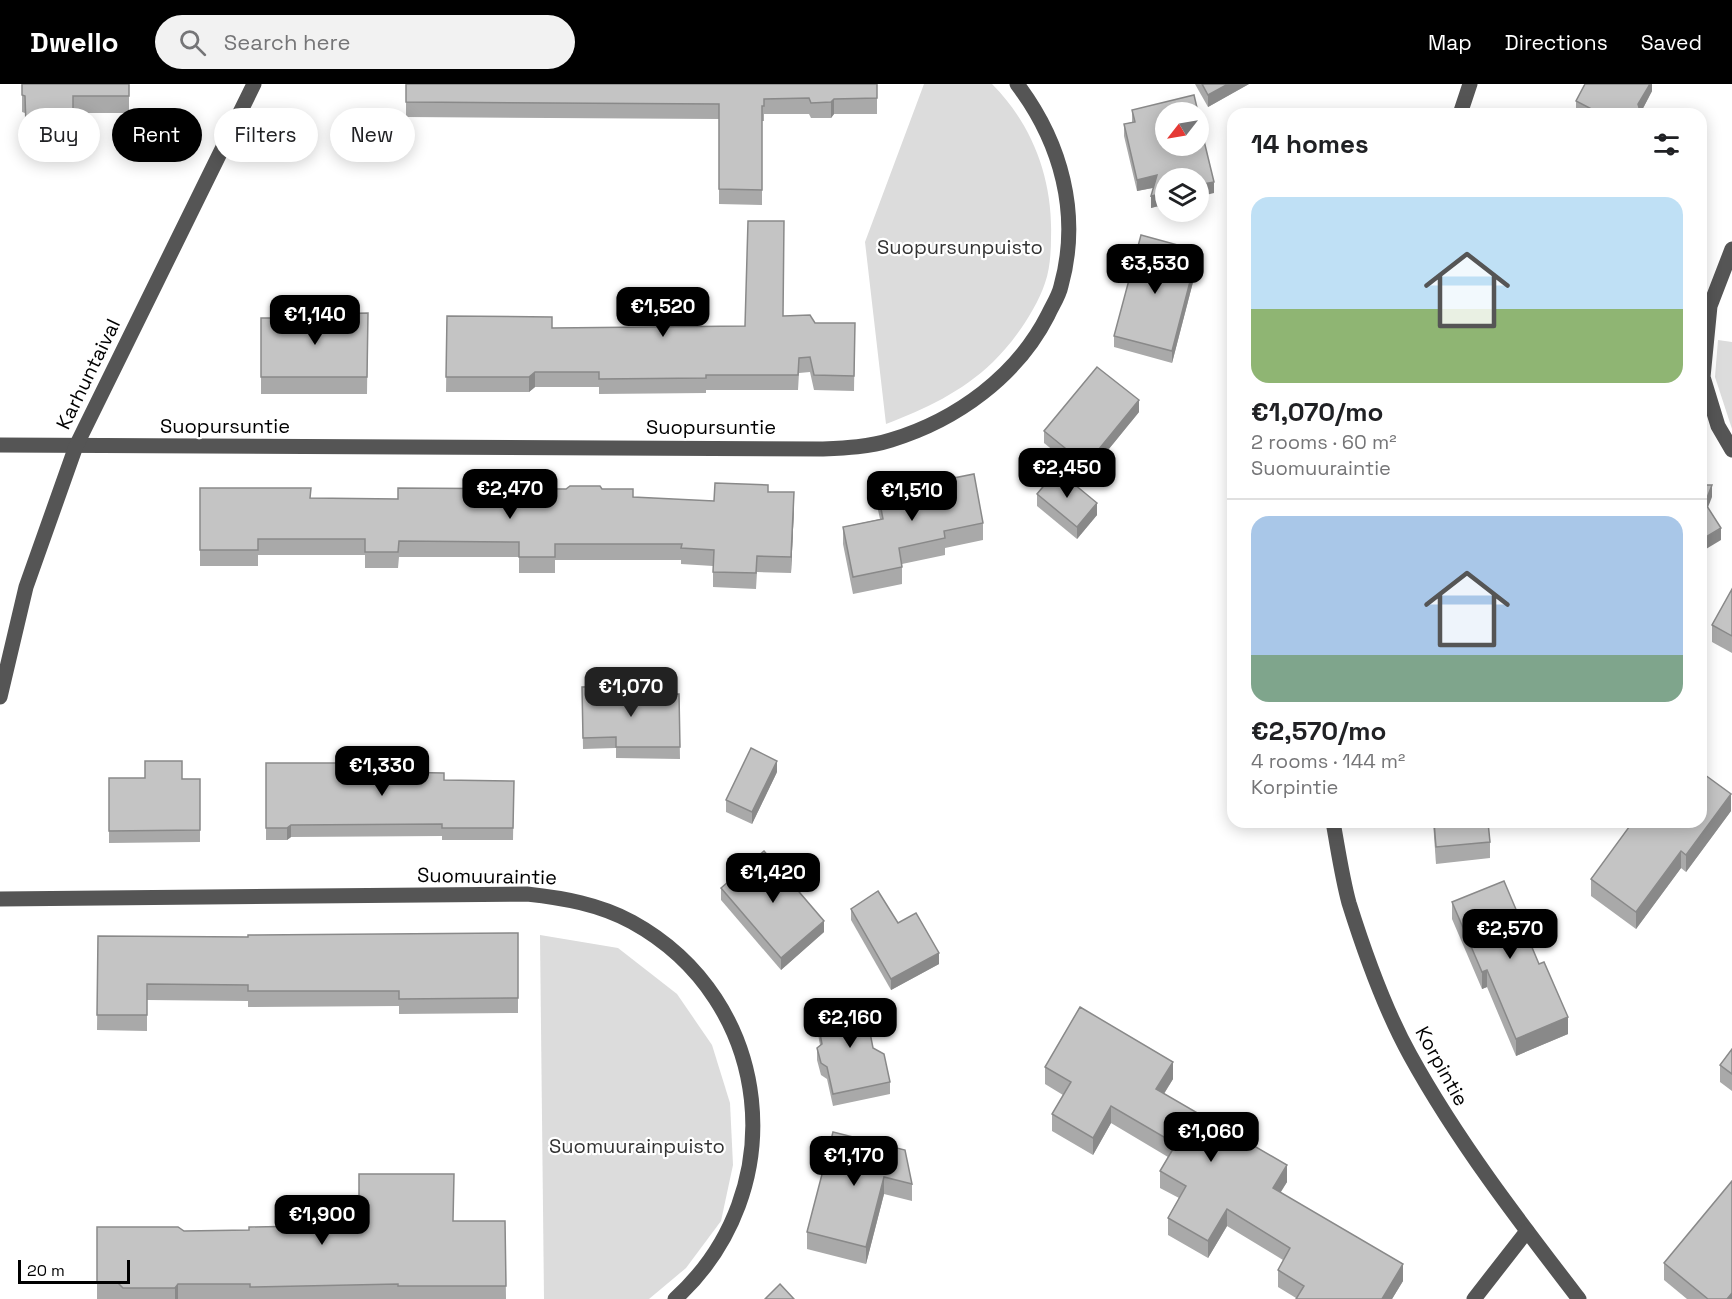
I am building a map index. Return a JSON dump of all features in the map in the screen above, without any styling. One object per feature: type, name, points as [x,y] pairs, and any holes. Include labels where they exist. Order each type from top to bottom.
[{"type":"street","name":"Karhuntaival","points":[[0,697],[26,587],[76,446],[254,84]]},
{"type":"street","name":"Suopursuntie","points":[[0,445],[823,449],[856,447],[891,440],[958,410],[998,381],[1028,350],[1061,288],[1068,254],[1069,218],[1065,182],[1054,147],[1038,115],[1017,84]]},
{"type":"street","points":[[1462,108],[1470,84]]},
{"type":"street","points":[[1707,336],[1710,306],[1732,249]]},
{"type":"street","points":[[1707,390],[1718,426],[1732,450]]},
{"type":"street","name":"Korpintie","points":[[1334,828],[1349,901],[1377,981],[1409,1053],[1448,1120],[1527,1231],[1579,1299]]},
{"type":"street","name":"Suomuuraintie","points":[[0,899],[527,894],[563,898],[597,907],[631,921],[661,940],[688,964],[711,992],[730,1023],[743,1056],[751,1091],[754,1126],[751,1161],[743,1195],[730,1227],[712,1258],[675,1299]]},
{"type":"street","points":[[1474,1299],[1527,1231]]},
{"type":"green space","name":"Suopursunpuisto","points":[[924,84],[992,84],[1019,117],[1038,154],[1044,174],[1051,216],[1050,260],[1045,283],[1030,315],[1016,336],[993,362],[956,391],[886,424],[865,242]]},
{"type":"green space","points":[[1718,340],[1732,342],[1732,429],[1715,377]]},
{"type":"green space","name":"Suomuurainpuisto","points":[[540,935],[618,948],[677,994],[712,1045],[730,1103],[733,1165],[721,1221],[686,1268],[649,1299],[544,1299]]},
{"type":"building","points":[[22,84],[129,84],[129,96],[73,96],[73,108],[25,108],[25,96],[22,95]]},
{"type":"building","points":[[406,84],[877,84],[877,98],[834,99],[831,102],[811,103],[809,98],[764,99],[764,106],[762,106],[762,190],[719,189],[719,104],[406,102]]},
{"type":"building","points":[[1202,84],[1228,84],[1208,95]]},
{"type":"building","points":[[1585,84],[1650,84],[1638,104],[1639,108],[1589,108],[1576,101]]},
{"type":"building","points":[[1194,95],[1196,102],[1165,102]]},
{"type":"building","points":[[1155,104],[1155,156],[1208,156],[1214,182],[1209,183],[1209,168],[1155,168],[1155,176],[1137,180],[1124,124],[1135,122],[1132,110]]},
{"type":"building","points":[[1155,182],[1155,195],[1151,196]]},
{"type":"building","points":[[748,221],[784,221],[783,316],[810,315],[815,323],[855,323],[854,376],[814,375],[810,357],[799,358],[798,375],[706,375],[706,378],[599,379],[599,372],[535,372],[529,377],[446,377],[447,316],[552,317],[552,328],[745,326]]},
{"type":"building","points":[[1141,235],[1185,247],[1180,266],[1193,270],[1172,351],[1114,336]]},
{"type":"building","points":[[368,313],[367,377],[261,377],[261,318],[316,318],[320,314]]},
{"type":"building","points":[[1097,367],[1139,400],[1086,465],[1044,431]]},
{"type":"building","points":[[1057,470],[1097,503],[1077,527],[1037,494]]},
{"type":"building","points":[[974,474],[983,523],[944,531],[945,538],[899,548],[902,567],[853,577],[843,527],[883,519],[878,493]]},
{"type":"building","points":[[715,483],[768,485],[768,492],[794,492],[791,557],[757,556],[756,573],[713,572],[714,550],[681,548],[682,544],[555,544],[555,557],[519,557],[519,542],[399,541],[398,552],[365,552],[365,539],[258,539],[258,550],[200,550],[200,488],[311,488],[310,498],[398,499],[398,488],[566,489],[570,486],[600,486],[602,489],[633,489],[633,497],[714,501]]},
{"type":"building","points":[[1707,485],[1712,485],[1707,498]]},
{"type":"building","points":[[1707,506],[1721,528],[1707,536]]},
{"type":"building","points":[[1732,589],[1732,636],[1712,625]]},
{"type":"building","points":[[616,686],[616,695],[679,694],[680,747],[616,747],[616,737],[583,738],[582,687]]},
{"type":"building","points":[[751,748],[777,761],[752,812],[726,800]]},
{"type":"building","points":[[145,761],[182,761],[182,779],[200,779],[200,830],[109,831],[109,778],[145,778]]},
{"type":"building","points":[[266,763],[389,763],[389,772],[444,773],[444,780],[514,781],[513,828],[442,828],[442,824],[291,825],[287,828],[266,828]]},
{"type":"building","points":[[1707,776],[1731,794],[1707,827]]},
{"type":"building","points":[[1434,828],[1489,828],[1490,842],[1436,847]]},
{"type":"building","points":[[1628,828],[1706,828],[1686,855],[1681,851],[1636,912],[1591,879]]},
{"type":"building","points":[[764,851],[824,921],[781,958],[721,888]]},
{"type":"building","points":[[1504,881],[1539,964],[1544,962],[1568,1017],[1516,1039],[1487,970],[1482,972],[1452,902]]},
{"type":"building","points":[[878,891],[898,923],[916,913],[939,953],[891,979],[851,909]]},
{"type":"building","points":[[518,933],[518,998],[399,999],[399,991],[248,991],[248,985],[147,984],[147,1015],[97,1015],[98,936],[248,937],[248,935]]},
{"type":"building","points":[[864,1002],[873,1048],[884,1054],[890,1082],[833,1094],[827,1067],[821,1063],[817,1048],[822,1044],[816,1012]]},
{"type":"building","points":[[1080,1007],[1173,1062],[1156,1089],[1287,1165],[1273,1188],[1403,1264],[1382,1299],[1296,1299],[1304,1286],[1278,1270],[1290,1248],[1227,1209],[1208,1241],[1168,1218],[1186,1186],[1160,1171],[1176,1144],[1111,1106],[1093,1138],[1052,1114],[1071,1082],[1045,1067]]},
{"type":"building","points":[[1732,1049],[1732,1074],[1720,1065]]},
{"type":"building","points":[[833,1132],[905,1150],[912,1184],[884,1177],[866,1247],[807,1232]]},
{"type":"building","points":[[359,1174],[454,1174],[453,1221],[505,1221],[506,1286],[398,1286],[398,1284],[250,1287],[250,1284],[178,1284],[175,1288],[123,1288],[117,1282],[97,1282],[97,1227],[178,1227],[184,1231],[359,1225]]},
{"type":"building","points":[[1732,1181],[1732,1293],[1727,1299],[1708,1299],[1664,1263]]},
{"type":"building","points":[[780,1284],[794,1299],[765,1299]]}]
